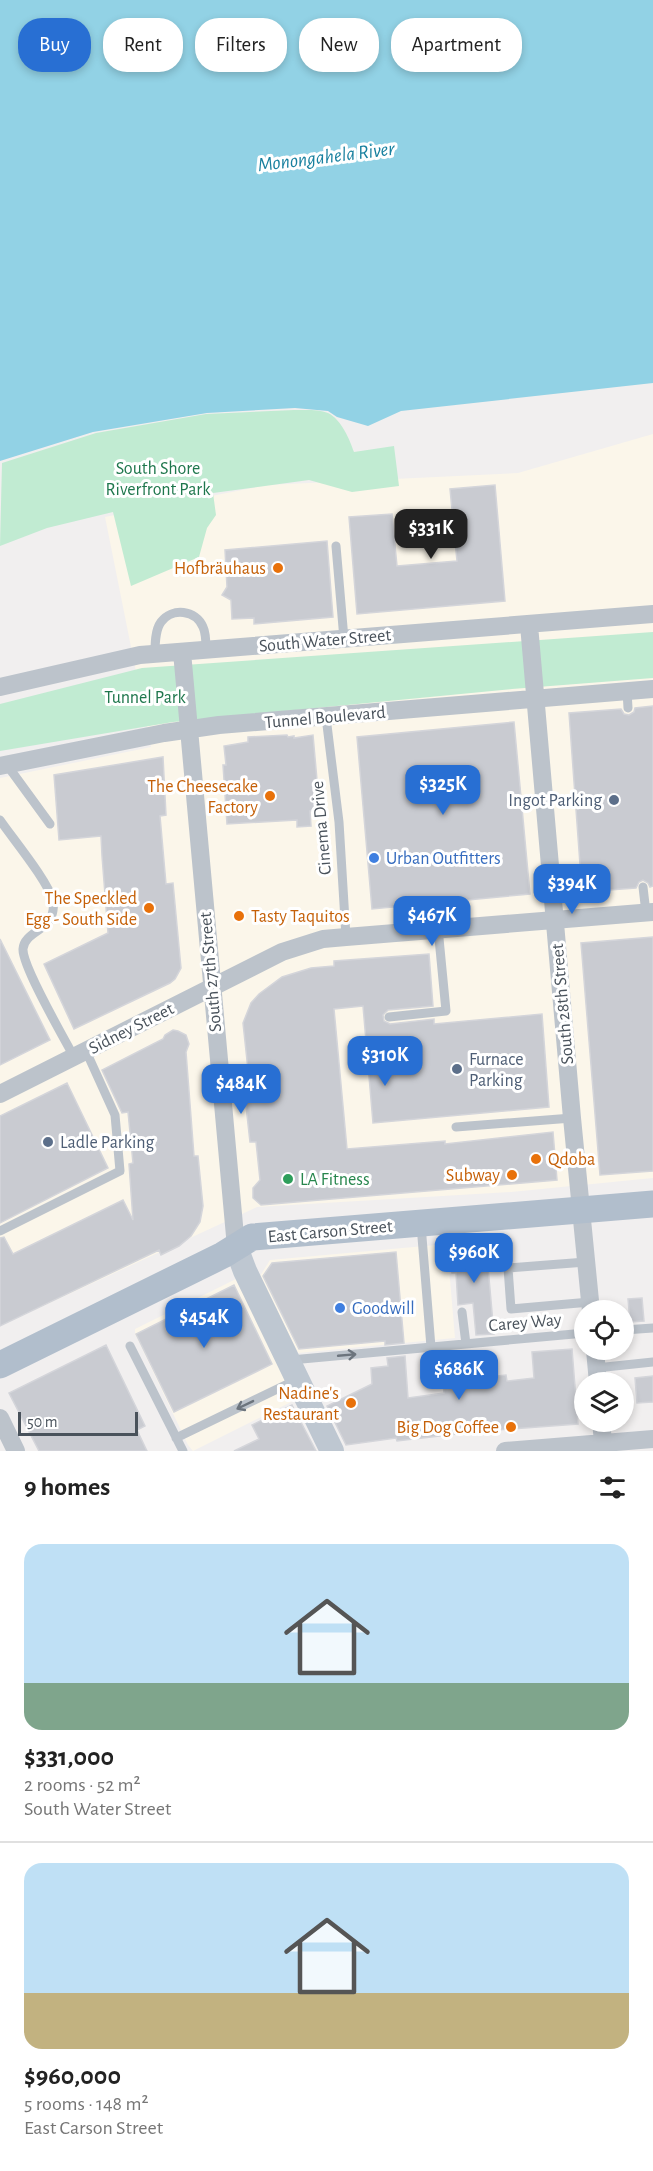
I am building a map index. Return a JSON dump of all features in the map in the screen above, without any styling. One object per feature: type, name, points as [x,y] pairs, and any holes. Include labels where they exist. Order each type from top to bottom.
[{"type":"main road","name":"East Carson Street","points":[[0,1365],[252,1237],[653,1204]]},
{"type":"street","name":"South Water Street","points":[[0,687],[140,655],[653,614]]},
{"type":"street","name":"South 28th Street","points":[[529,625],[589,1300]]},
{"type":"street","name":"South 27th Street","points":[[182,652],[236,1247],[245,1271],[332,1451]]},
{"type":"street","name":"Tunnel Boulevard","points":[[3,765],[219,725],[536,699],[628,700],[653,689]]},
{"type":"street","name":"Sidney Street","points":[[0,1094],[282,952],[323,939],[649,912]]},
{"type":"street","points":[[0,1419],[16,1451]]},
{"type":"street","points":[[602,1432],[604,1447]]},
{"type":"street","points":[[505,1451],[604,1447],[653,1438]]},
{"type":"lane","points":[[336,546],[344,639]]},
{"type":"lane","points":[[155,654],[162,620],[170,614],[180,612],[198,618],[204,628],[206,650]]},
{"type":"lane","name":"Cinema Drive","points":[[326,717],[339,822],[346,937]]},
{"type":"lane","points":[[3,765],[50,824]]},
{"type":"lane","points":[[0,820],[49,889],[54,903],[50,919],[40,930],[29,937],[23,949],[28,970],[115,1115],[120,1171],[0,1231]]},
{"type":"lane","points":[[643,887],[649,912]]},
{"type":"lane","points":[[389,1017],[446,1011],[438,928]]},
{"type":"lane","points":[[456,1127],[572,1118]]},
{"type":"lane","points":[[421,1223],[431,1347]]},
{"type":"lane","points":[[574,1307],[511,1309],[508,1268],[586,1262]]},
{"type":"lane","points":[[462,1312],[466,1344]]},
{"type":"lane","points":[[634,1329],[653,1328]]},
{"type":"lane","name":"Carey Way","points":[[293,1370],[431,1347],[574,1334]]},
{"type":"lane","points":[[130,1346],[183,1451]]},
{"type":"lane","points":[[596,1367],[653,1362]]},
{"type":"lane","points":[[176,1438],[293,1370]]},
{"type":"shaded area","points":[[653,434],[653,1178],[511,1192],[257,1207],[0,1326],[0,778],[151,747],[105,517],[267,485],[518,473]]},
{"type":"shaded area","name":"Goodwill","points":[[447,1244],[455,1338],[298,1353],[260,1276],[270,1260]]},
{"type":"shaded area","points":[[236,1279],[297,1399],[193,1451],[188,1445],[135,1334],[135,1329]]},
{"type":"green space","name":"South Shore Riverfront Park","points":[[320,411],[333,416],[344,430],[354,452],[394,446],[399,486],[352,492],[309,480],[213,493],[216,515],[207,528],[199,557],[131,586],[113,512],[47,528],[0,546],[2,463],[96,433],[206,414]]},
{"type":"green space","name":"Tunnel Park","points":[[653,632],[653,678],[512,689],[173,722],[0,751],[0,704],[142,668]]},
{"type":"water","name":"Monongahela River","points":[[0,0],[653,0],[653,383],[401,411],[368,426],[337,417],[328,411],[295,408],[207,413],[93,432],[0,461]]},
{"type":"building","points":[[495,485],[505,601],[357,614],[349,517],[392,514],[397,566],[457,561],[450,489]]},
{"type":"building","name":"Hofbräuhaus","points":[[327,541],[333,617],[254,624],[254,618],[232,619],[231,600],[222,595],[227,587],[225,550]]},
{"type":"building","name":"Ingot Parking","points":[[653,706],[653,886],[650,887],[643,880],[636,888],[582,892],[569,713],[621,709],[624,714],[629,715],[634,712],[635,708]]},
{"type":"building","points":[[514,722],[530,894],[372,909],[357,737]]},
{"type":"building","name":"The Cheesecake Factory","points":[[287,735],[288,737],[294,736],[294,738],[313,735],[317,780],[314,780],[316,811],[310,811],[311,826],[297,827],[297,820],[227,824],[224,746],[248,742],[248,737]]},
{"type":"building","points":[[163,757],[166,815],[160,816],[166,884],[173,883],[181,968],[170,983],[74,1029],[44,964],[108,933],[101,836],[59,840],[54,775]]},
{"type":"building","points":[[653,937],[653,1171],[600,1175],[581,943]]},
{"type":"building","points":[[0,939],[50,1040],[0,1065]]},
{"type":"building","points":[[429,954],[433,1006],[388,1010],[383,1015],[384,1021],[390,1024],[434,1019],[434,1024],[542,1014],[549,1107],[373,1123],[363,1006],[334,1009],[347,1149],[445,1141],[445,1144],[553,1132],[557,1180],[261,1205],[253,1198],[253,1188],[260,1180],[256,1142],[250,1142],[243,1079],[249,1079],[243,1023],[251,1003],[282,977],[311,968],[334,966],[334,961]]},
{"type":"building","points":[[173,1030],[186,1035],[189,1044],[186,1052],[194,1156],[198,1156],[203,1206],[200,1222],[191,1236],[179,1246],[161,1255],[159,1250],[0,1326],[0,1238],[4,1237],[13,1254],[123,1200],[133,1220],[129,1164],[133,1163],[128,1112],[122,1113],[102,1070],[163,1039]]},
{"type":"building","name":"Ladle Parking","points":[[67,1083],[108,1168],[0,1223],[0,1116]]},
{"type":"building","points":[[486,1245],[494,1334],[476,1335],[473,1303],[458,1305],[456,1273],[452,1273],[450,1248]]},
{"type":"building","name":"Goodwill","points":[[396,1252],[404,1343],[385,1345],[385,1341],[299,1349],[263,1276],[272,1263]]},
{"type":"building","points":[[234,1285],[272,1364],[174,1412],[136,1334]]},
{"type":"building","points":[[642,1298],[644,1321],[634,1322],[634,1300],[628,1299]]},
{"type":"building","points":[[106,1345],[145,1426],[137,1430],[147,1451],[39,1451],[9,1393]]},
{"type":"building","points":[[572,1349],[574,1424],[483,1431],[397,1441],[396,1438],[346,1445],[327,1406],[372,1384],[371,1368],[388,1366],[387,1358],[405,1356],[408,1398],[444,1393],[440,1356],[475,1352],[477,1378],[506,1375],[507,1381],[534,1378],[532,1352]]},
{"type":"building","points":[[653,1376],[653,1402],[637,1403],[635,1378]]},
{"type":"building","points":[[292,1405],[316,1451],[234,1451],[259,1439],[252,1425]]},
{"type":"place","name":"Hofbräuhaus","points":[[278,568]]},
{"type":"place","name":"The Cheesecake Factory","points":[[270,796]]},
{"type":"place","name":"Ingot Parking","points":[[614,800]]},
{"type":"place","name":"Urban Outfitters","points":[[374,858]]},
{"type":"place","name":"The Speckled Egg - South Side","points":[[149,908]]},
{"type":"place","name":"Tasty Taquitos","points":[[239,916]]},
{"type":"place","name":"Furnace Parking","points":[[457,1069]]},
{"type":"place","name":"Ladle Parking","points":[[48,1142]]},
{"type":"place","name":"Qdoba","points":[[536,1159]]},
{"type":"place","name":"Subway","points":[[512,1175]]},
{"type":"place","name":"LA Fitness","points":[[288,1179]]},
{"type":"place","name":"Goodwill","points":[[340,1308]]},
{"type":"place","name":"Nadine's Restaurant","points":[[351,1403]]},
{"type":"place","name":"Big Dog Coffee","points":[[511,1427]]}]
